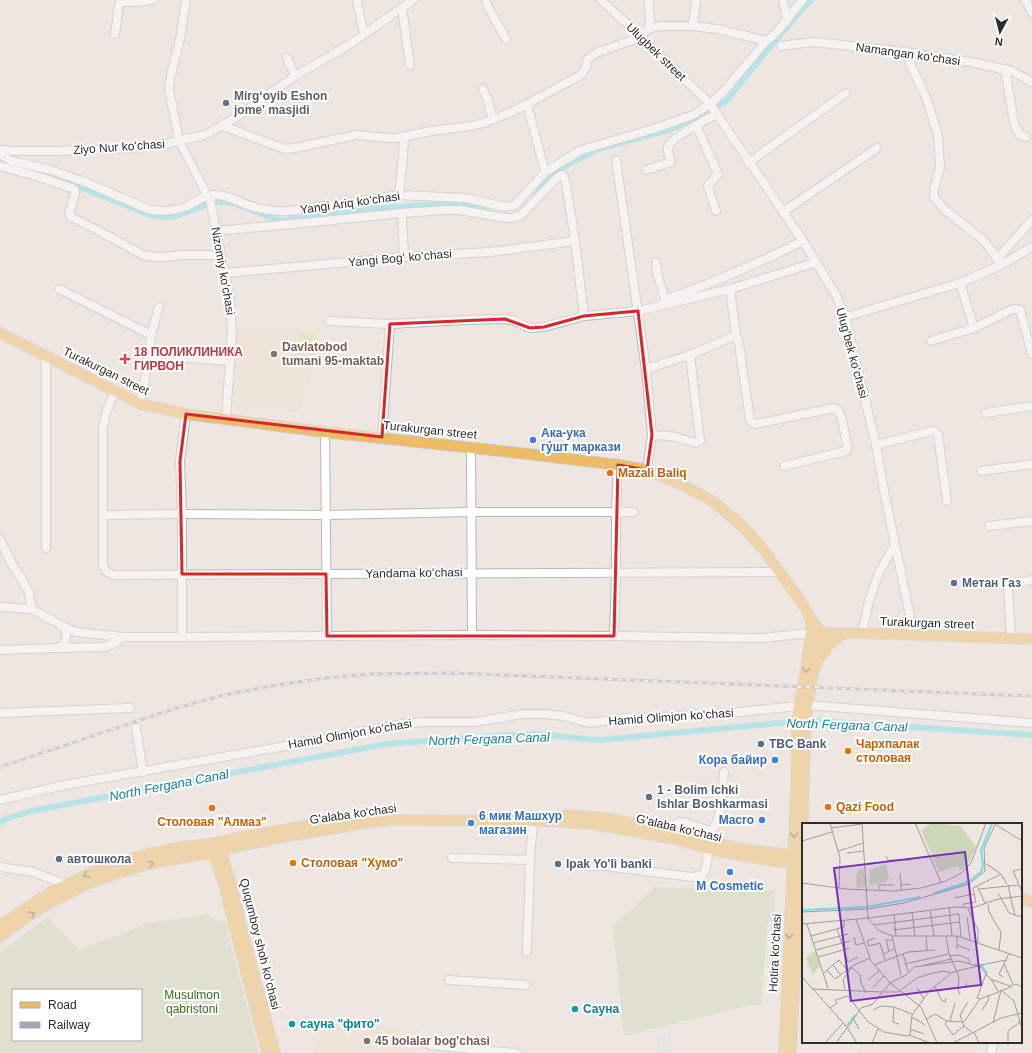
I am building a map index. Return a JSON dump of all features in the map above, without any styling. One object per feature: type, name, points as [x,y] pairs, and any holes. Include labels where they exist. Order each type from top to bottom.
[{"type":"main road","name":"Turakurgan street","points":[[0,333],[141,404],[186,414],[325,432],[471,447],[618,465],[647,470],[685,486],[712,501],[732,516],[763,549],[822,633]]},
{"type":"main road","points":[[799,860],[801,733],[805,674],[811,634],[811,619]]},
{"type":"main road","points":[[803,705],[815,665],[822,633]]},
{"type":"main road","points":[[815,665],[829,645],[844,633]]},
{"type":"main road","name":"Turakurgan street","points":[[811,634],[862,633],[1032,640]]},
{"type":"main road","name":"G'alaba ko'chasi","points":[[336,824],[381,814],[549,814],[605,818],[710,846],[799,860]]},
{"type":"main road","name":"G'alaba ko'chasi","points":[[0,937],[30,915],[83,886],[112,875],[215,847],[242,837],[336,824],[391,820],[567,822],[604,825],[675,836]]},
{"type":"main road","name":"G'alaba ko'chasi","points":[[0,924],[53,891],[110,864],[176,848],[215,847]]},
{"type":"main road","name":"Ququmboy shoh koʻchasi","points":[[215,847],[267,1053]]},
{"type":"main road","name":"Ququmboy shoh koʻchasi","points":[[215,847],[232,886],[275,1053]]},
{"type":"main road","name":"Hotira ko'chasi","points":[[784,1053],[799,860]]},
{"type":"main road","name":"Hotira ko'chasi","points":[[791,1053],[799,860]]},
{"type":"main road","points":[[1022,892],[1032,895]]},
{"type":"main road","points":[[1022,898],[1032,902]]},
{"type":"street","points":[[115,34],[120,2],[154,0]]},
{"type":"street","name":"Nizomiy koʻchasi","points":[[185,0],[181,34],[169,85],[179,140],[210,200],[230,300],[232,331],[226,419]]},
{"type":"street","points":[[357,0],[365,34]]},
{"type":"street","name":"Ziyo Nur koʻchasi","points":[[0,150],[58,151],[132,148],[170,143],[207,134],[222,126],[295,76],[349,45],[413,0]]},
{"type":"street","points":[[486,0],[488,7],[506,39]]},
{"type":"street","name":"Ulugbek street","points":[[601,0],[710,104]]},
{"type":"street","points":[[649,0],[650,28]]},
{"type":"street","points":[[693,26],[696,0]]},
{"type":"street","points":[[783,0],[787,19]]},
{"type":"street","name":"Yangi Ariq koʻchasi","points":[[210,200],[216,195],[230,197],[247,205],[279,212],[399,195],[466,198],[510,207],[519,201],[545,172],[581,150],[686,118],[710,104],[725,90],[766,41],[777,32],[803,0]]},
{"type":"street","points":[[1026,0],[1032,12]]},
{"type":"street","points":[[402,8],[410,65]]},
{"type":"street","points":[[222,126],[285,149],[356,135],[389,138],[472,126],[492,120],[527,104],[581,75],[586,69],[588,59],[591,56],[633,40],[650,28],[660,26],[693,26],[718,29],[766,41]]},
{"type":"street","name":"Namangan koʻchasi","points":[[781,46],[814,42],[905,52],[1012,70],[1032,82]]},
{"type":"street","points":[[905,52],[927,100],[938,136],[940,166],[934,190],[934,197],[946,211],[982,239],[999,262]]},
{"type":"street","points":[[286,58],[295,76]]},
{"type":"street","points":[[1005,69],[1014,123],[1020,135],[1026,137]]},
{"type":"street","points":[[483,89],[487,98],[492,120]]},
{"type":"street","points":[[749,163],[758,155],[846,93]]},
{"type":"street","points":[[527,104],[545,172]]},
{"type":"street","name":"Ulugʻbek koʻchasi","points":[[710,104],[817,262],[836,295],[845,317],[876,445],[914,635]]},
{"type":"street","points":[[646,170],[671,162],[668,149],[669,144],[696,125],[717,114]]},
{"type":"street","points":[[696,125],[718,174],[708,186],[716,212]]},
{"type":"street","points":[[399,195],[404,156],[404,136]]},
{"type":"street","points":[[783,212],[877,148]]},
{"type":"street","points":[[0,154],[12,161],[51,170],[85,182],[152,210],[166,210],[184,207],[210,200]]},
{"type":"street","points":[[616,160],[646,368],[652,435],[647,470]]},
{"type":"street","points":[[0,166],[72,188],[75,190],[75,193],[69,214],[71,217],[143,255],[158,258],[184,255],[221,255]]},
{"type":"street","points":[[216,231],[445,210],[460,210],[512,218],[520,216],[559,176],[562,175],[566,184],[575,241],[584,316]]},
{"type":"street","points":[[402,213],[404,258]]},
{"type":"street","points":[[999,262],[1032,220]]},
{"type":"street","name":"Yangi Bogʻ koʻchasi","points":[[225,273],[490,252],[575,241]]},
{"type":"street","points":[[656,262],[664,299],[667,299],[699,288],[757,264],[803,241]]},
{"type":"street","points":[[845,317],[960,283],[999,262],[1031,248]]},
{"type":"street","points":[[329,321],[390,324],[505,319],[512,320],[530,328],[544,328],[584,316],[638,311],[730,289],[817,262]]},
{"type":"street","points":[[960,283],[974,328]]},
{"type":"street","points":[[59,289],[151,335]]},
{"type":"street","points":[[730,289],[736,335],[739,344],[750,420],[752,423],[756,424],[834,408],[838,410],[840,416],[848,448],[846,451],[784,466]]},
{"type":"street","points":[[141,404],[151,335],[159,307]]},
{"type":"street","points":[[931,341],[974,328],[1013,309],[1019,309],[1032,354]]},
{"type":"street","points":[[382,437],[390,324]]},
{"type":"street","points":[[646,368],[690,355],[736,335]]},
{"type":"street","points":[[149,355],[230,361]]},
{"type":"street","points":[[652,435],[671,436],[696,443],[700,441],[690,355]]},
{"type":"street","points":[[46,356],[46,548]]},
{"type":"street","name":"Yandama koʻchasi","points":[[115,391],[106,413],[103,428],[103,564],[104,570],[108,574],[780,572]]},
{"type":"street","points":[[986,413],[1032,406]]},
{"type":"street","points":[[182,637],[182,514],[180,461],[186,414]]},
{"type":"street","points":[[876,445],[931,431],[935,432],[938,435],[947,502]]},
{"type":"street","points":[[325,432],[327,636]]},
{"type":"street","points":[[471,447],[472,635]]},
{"type":"street","points":[[981,471],[1032,464]]},
{"type":"street","points":[[614,636],[618,465]]},
{"type":"street","points":[[103,515],[326,515],[471,512],[634,512]]},
{"type":"street","points":[[989,526],[1032,521]]},
{"type":"street","points":[[0,540],[12,564],[24,581],[29,593],[32,609]]},
{"type":"street","points":[[862,633],[869,601],[879,572],[895,545]]},
{"type":"street","points":[[1011,639],[1009,585],[1032,580]]},
{"type":"street","points":[[0,607],[32,609],[76,632],[122,637],[472,635],[763,638],[811,634]]},
{"type":"street","points":[[56,648],[62,647],[65,643],[66,628]]},
{"type":"street","points":[[0,650],[105,647],[117,642],[122,637]]},
{"type":"street","name":"Hamid Olimjon koʻchasi","points":[[0,800],[64,785],[403,724],[425,722],[475,722],[523,714],[563,716],[590,723],[626,718],[710,715],[803,705],[1032,723]]},
{"type":"street","points":[[0,713],[130,708]]},
{"type":"street","points":[[136,728],[143,772]]},
{"type":"street","points":[[587,866],[605,866],[692,877],[703,875],[706,868],[712,831],[715,827],[719,814],[724,772]]},
{"type":"street","points":[[527,952],[530,860],[533,821]]},
{"type":"street","points":[[675,836],[678,823],[680,822],[712,831]]},
{"type":"street","points":[[452,858],[530,860]]},
{"type":"street","points":[[0,867],[32,872],[66,885]]},
{"type":"street","points":[[449,980],[526,985]]},
{"type":"street","points":[[991,1053],[993,1043]]},
{"type":"street","points":[[430,1045],[516,1053]]},
{"type":"highlighted area","points":[[638,311],[652,435],[647,470],[618,465],[614,636],[327,636],[326,574],[182,574],[180,461],[186,414],[382,437],[390,324],[505,319],[530,328],[544,327],[584,316]]},
{"type":"shaded area","name":"Davlatobod tumani 95-maktab","points":[[235,328],[319,328],[311,380],[308,385],[300,413],[229,406]]},
{"type":"shaded area","name":"45 bolalar bog'chasi","points":[[316,1022],[419,1028],[417,1053],[315,1053]]},
{"type":"shaded area","points":[[671,1030],[672,1053],[659,1053],[656,1039]]},
{"type":"shaded area","points":[[860,1043],[980,1043],[979,1053],[859,1053]]},
{"type":"green space","points":[[300,332],[314,333],[311,356],[298,355]]},
{"type":"green space","points":[[655,887],[775,890],[775,920],[768,921],[761,1005],[749,1005],[624,1036],[613,926]]},
{"type":"green space","name":"Musulmon qabristoni","points":[[208,914],[216,920],[225,921],[259,1053],[0,1053],[0,953],[47,917],[79,950],[149,923]]},
{"type":"waterway","points":[[535,196],[551,176],[573,161],[601,148],[672,129],[725,102],[798,14],[812,0]]},
{"type":"waterway","points":[[0,161],[21,168]]},
{"type":"waterway","points":[[66,182],[153,216],[170,217],[211,203],[222,202],[233,203],[280,221],[355,210],[425,205],[472,205],[481,208],[492,215]]},
{"type":"waterway","name":"North Fergana Canal","points":[[0,822],[31,811],[386,744],[537,734],[600,740],[802,721],[1032,735]]},
{"type":"railway","points":[[0,767],[173,709],[224,695],[277,685],[369,674],[453,673],[1032,696]]},
{"type":"place","name":"Mirg‘oyib Eshon jome' masjidi","points":[[226,103]]},
{"type":"place","name":"Davlatobod tumani 95-maktab","points":[[274,354]]},
{"type":"place","name":"18 ПОЛИКЛИНИКА ГИРВОН","points":[[125,359]]},
{"type":"place","name":"Ака-ука гу́шт маркази","points":[[533,440]]},
{"type":"place","name":"Mazali Baliq","points":[[610,473]]},
{"type":"place","name":"Метан Газ","points":[[954,583]]},
{"type":"place","name":"TBC Bank","points":[[761,744]]},
{"type":"place","name":"Чархпалак столовая","points":[[848,751]]},
{"type":"place","name":"Кора байир","points":[[775,760]]},
{"type":"place","name":"1 - Bolim Ichki Ishlar Boshkarmasi","points":[[649,797]]},
{"type":"place","name":"Qazi Food","points":[[828,807]]},
{"type":"place","name":"Столовая \"Алмаз\"","points":[[212,808]]},
{"type":"place","name":"Macro","points":[[762,820]]},
{"type":"place","name":"6 мик Машхур магазин","points":[[471,823]]},
{"type":"place","name":"автошкола","points":[[59,859]]},
{"type":"place","name":"Столовая \"Хумо\"","points":[[293,863]]},
{"type":"place","name":"Ipak Yo'li banki","points":[[558,864]]},
{"type":"place","name":"M Cosmetic","points":[[730,872]]},
{"type":"place","name":"Сауна","points":[[575,1009]]},
{"type":"place","name":"сауна \"фито\"","points":[[292,1024]]},
{"type":"place","name":"45 bolalar bog'chasi","points":[[367,1041]]}]
